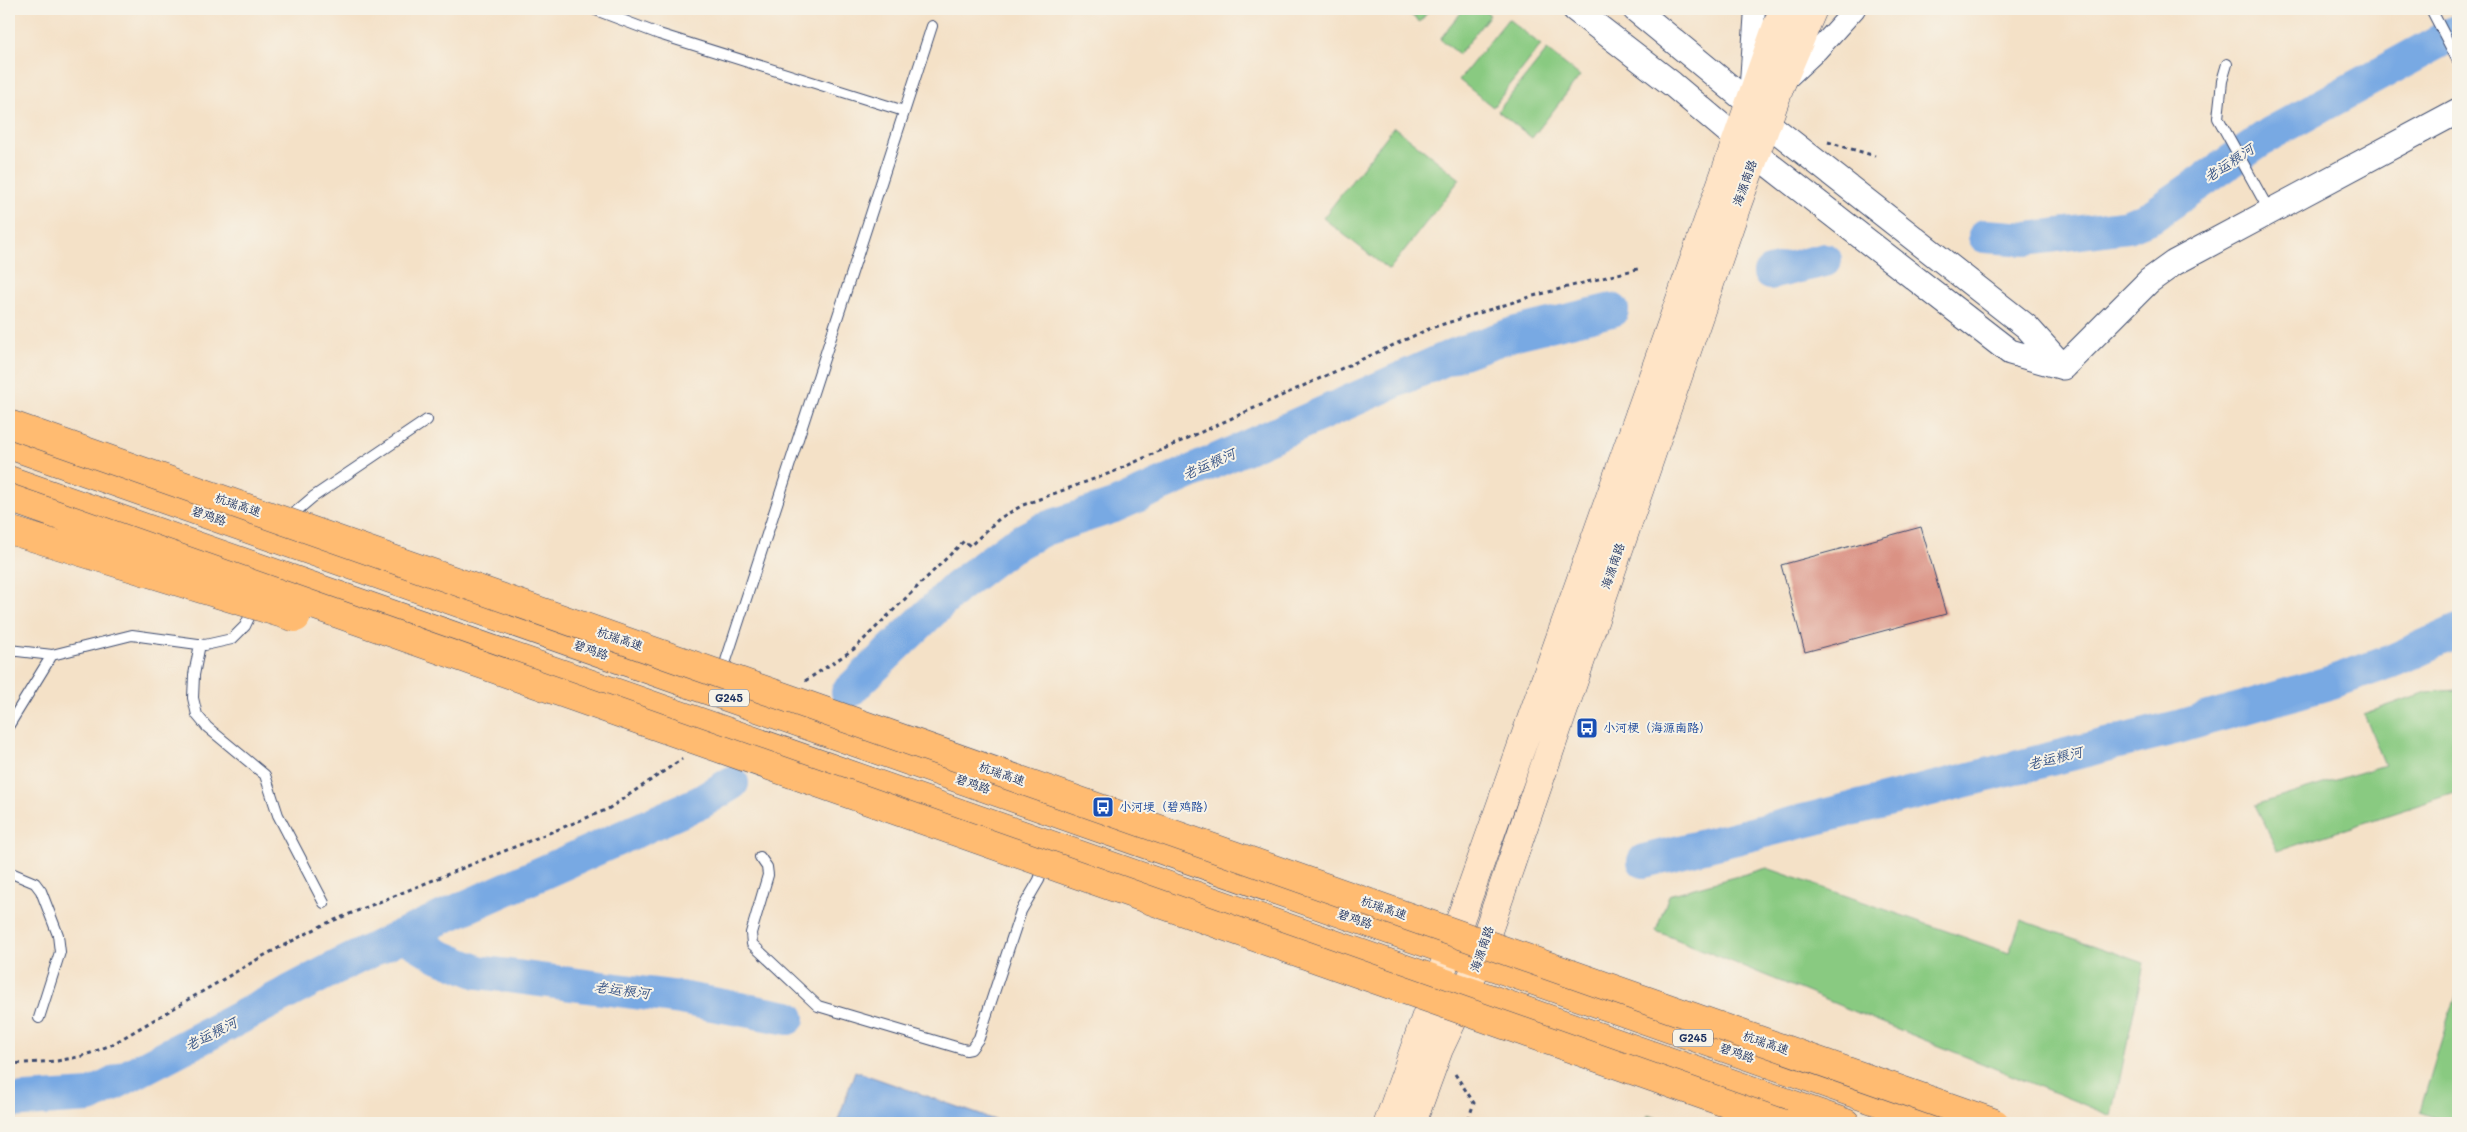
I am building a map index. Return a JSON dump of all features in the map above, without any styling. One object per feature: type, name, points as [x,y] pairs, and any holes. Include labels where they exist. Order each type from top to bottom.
[{"type":"highway","name":"杭瑞高速","points":[[9,424],[1995,1123]]},
{"type":"highway","name":"碧鸡路","points":[[9,446],[1938,1123]]},
{"type":"highway","name":"G245","points":[[9,480],[1846,1123]]},
{"type":"highway","points":[[9,498],[1782,1123]]},
{"type":"highway","points":[[9,530],[717,748]]},
{"type":"main road","name":"海源南路","points":[[1388,1123],[1448,952],[1758,113],[1783,9]]},
{"type":"main road","name":"海源南路","points":[[1758,113],[1781,84],[1813,9]]},
{"type":"main road","name":"海源南路","points":[[1412,1123],[1439,1049],[1478,963],[1746,146]]},
{"type":"street","points":[[1575,9],[1746,146],[2010,352],[2064,367]]},
{"type":"street","points":[[1636,9],[1758,113],[2027,327],[2064,367]]},
{"type":"street","points":[[1755,9],[1758,113]]},
{"type":"street","points":[[1781,84],[1817,51],[1855,9]]},
{"type":"street","points":[[2064,367],[2149,281],[2174,263],[2458,111]]},
{"type":"lane","points":[[592,9],[659,34],[904,111]]},
{"type":"lane","points":[[2430,9],[2458,61]]},
{"type":"lane","points":[[715,693],[932,26]]},
{"type":"lane","points":[[2227,64],[2222,81],[2218,118],[2270,213]]},
{"type":"lane","points":[[267,536],[313,497],[427,420]]},
{"type":"lane","points":[[9,650],[52,655],[132,635],[200,644],[232,639],[245,626],[270,572]]},
{"type":"lane","points":[[200,644],[194,675],[193,698],[197,715],[207,727],[266,775],[278,815],[324,903]]},
{"type":"lane","points":[[9,725],[52,655]]},
{"type":"lane","points":[[760,857],[767,867],[768,875],[750,933],[752,944],[818,1006],[966,1050],[972,1049],[979,1038],[1021,911],[1039,880],[1051,846]]},
{"type":"lane","points":[[9,872],[35,883],[41,891],[58,935],[60,952],[39,1018]]},
{"type":"path","points":[[800,684],[854,649],[964,541],[970,546],[1000,518],[1023,505],[1113,472],[1431,328],[1533,296],[1641,268]]},
{"type":"path","points":[[9,1064],[57,1061],[84,1056],[111,1045],[264,956],[325,924],[608,808],[685,758]]},
{"type":"path","points":[[1439,1049],[1474,1103],[1467,1123]]},
{"type":"green space","points":[[1403,9],[1430,9],[1420,22]]},
{"type":"green space","points":[[1464,9],[1483,9],[1490,15],[1459,54],[1440,39]]},
{"type":"green space","points":[[1508,19],[1541,45],[1493,107],[1459,80]]},
{"type":"green space","points":[[1547,50],[1580,76],[1532,138],[1498,111]]},
{"type":"green space","points":[[1394,127],[1460,179],[1389,270],[1323,218]]},
{"type":"green space","points":[[2458,690],[2458,792],[2278,851],[2255,805],[2385,765],[2364,714],[2426,692]]},
{"type":"green space","points":[[1767,868],[2009,953],[2021,920],[2144,963],[2112,1116],[1656,931],[1669,895]]},
{"type":"green space","points":[[2458,985],[2458,1123],[2454,1123],[2420,1111]]},
{"type":"green space","points":[[1647,1115],[1673,1123],[1644,1123]]},
{"type":"water","points":[[855,1071],[1003,1123],[837,1123]]},
{"type":"building","points":[[1921,527],[1946,614],[1805,652],[1781,565]]},
{"type":"waterway","name":"老运粮河","points":[[1985,236],[2027,239],[2128,226],[2152,216],[2270,134],[2458,31]]},
{"type":"waterway","name":"老运粮河","points":[[1770,273],[1825,260]]},
{"type":"waterway","name":"老运粮河","points":[[848,692],[956,588],[1010,547],[1044,529],[1114,506],[1452,356],[1516,333],[1612,310]]},
{"type":"waterway","name":"老运粮河","points":[[1644,861],[2178,727],[2332,682],[2392,661],[2458,631]]},
{"type":"waterway","name":"老运粮河","points":[[9,1101],[90,1096],[333,969],[403,935],[701,802],[732,783]]},
{"type":"waterway","name":"老运粮河","points":[[403,935],[439,956],[478,972],[680,998],[788,1018]]},
{"type":"place","name":"小河梗（海源南路）","points":[[1587,728]]},
{"type":"place","name":"小河埂（碧鸡路）","points":[[1103,807]]}]
